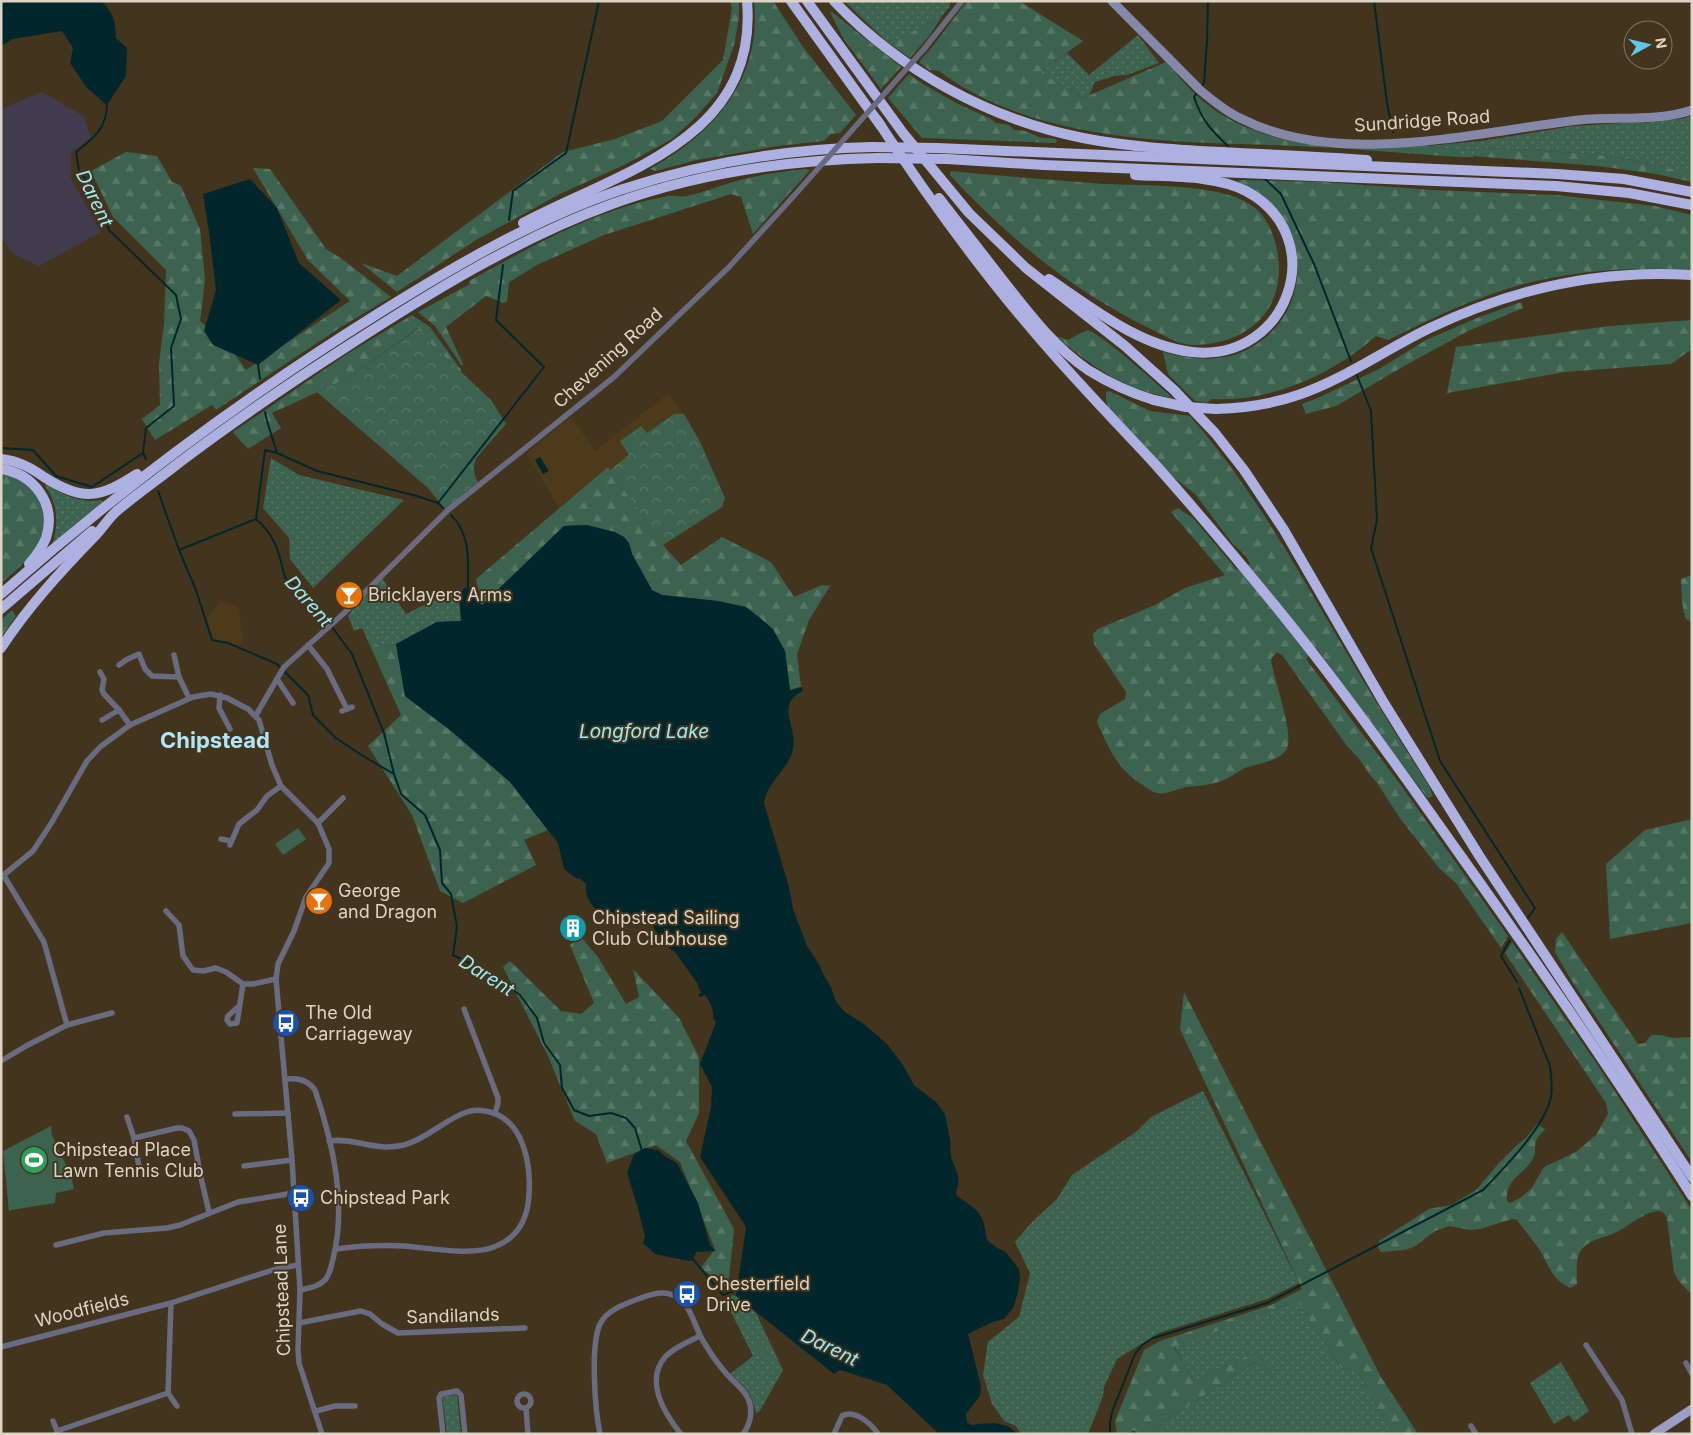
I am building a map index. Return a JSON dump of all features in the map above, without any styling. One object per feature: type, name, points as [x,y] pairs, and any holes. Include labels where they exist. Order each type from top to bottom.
[{"type":"highway","points":[[450,271],[469,255],[489,242],[545,212],[657,158],[697,129],[714,112],[724,98],[739,66],[746,38],[747,1]]},
{"type":"highway","points":[[791,1],[877,120],[919,182],[1018,313],[1202,518],[1323,667],[1422,801],[1546,976],[1692,1196]]},
{"type":"highway","points":[[807,1],[919,153],[964,207],[1007,251],[1125,346],[1174,390],[1215,433],[1244,470],[1284,530],[1384,702],[1466,836],[1692,1177]]},
{"type":"highway","points":[[834,1],[891,52],[945,88],[1007,116],[1064,134],[1098,141],[1154,148],[1400,162],[1457,169]]},
{"type":"highway","points":[[877,120],[1031,316],[1052,339],[1075,360],[1101,378],[1128,391],[1154,400],[1186,407],[1216,409],[1260,406],[1300,394],[1330,382],[1460,315],[1528,291],[1568,282],[1617,276],[1649,274],[1692,275]]},
{"type":"highway","points":[[1,594],[90,519],[167,458],[295,367],[394,304],[514,235],[558,214],[603,196],[658,178],[712,165],[806,150],[872,147],[937,148],[1412,169],[1457,169],[1607,177],[1692,192]]},
{"type":"highway","points":[[1,609],[116,512],[215,436],[328,358],[446,285],[542,234],[612,204],[706,177],[796,162],[878,158],[947,159],[1044,165],[1556,186],[1628,193],[1692,205]]},
{"type":"highway","points":[[1007,251],[1123,327],[1148,339],[1182,351],[1210,353],[1242,345],[1256,337],[1269,326],[1279,313],[1286,298],[1292,274],[1292,257],[1288,241],[1272,212],[1260,200],[1246,191],[1231,185],[1206,180],[1105,173],[1044,165]]},
{"type":"highway","points":[[1,460],[14,461],[25,465],[54,484],[69,491],[92,494],[114,488],[167,458]]},
{"type":"highway","points":[[1,469],[16,472],[30,480],[40,492],[48,509],[48,529],[44,543],[16,581]]},
{"type":"highway","points":[[1,648],[39,597],[116,512]]},
{"type":"main road","name":"Sundridge Road","points":[[1112,1],[1200,90],[1214,101],[1238,117],[1253,124],[1292,137],[1342,143],[1395,143],[1440,140],[1579,120],[1665,116],[1692,110]]},
{"type":"main road","points":[[1654,1434],[1692,1409]]},
{"type":"street","name":"Chevening Road","points":[[256,715],[283,669],[331,625],[448,510],[614,377],[729,266],[792,198],[924,48],[962,1]]},
{"type":"street","points":[[308,645],[327,669],[347,709]]},
{"type":"street","points":[[119,665],[139,654],[145,668],[152,676],[179,678]]},
{"type":"street","points":[[174,655],[179,678],[189,698]]},
{"type":"street","points":[[100,672],[104,679],[102,690],[104,694],[130,725]]},
{"type":"street","points":[[277,679],[293,703]]},
{"type":"street","points":[[67,1025],[44,942],[2,876],[33,851],[87,761],[100,747],[130,725],[189,698],[207,694],[220,696],[234,701],[256,715],[261,723],[272,765],[281,786],[318,823],[343,798]]},
{"type":"street","points":[[220,696],[219,708],[230,728]]},
{"type":"street","points":[[102,720],[119,710]]},
{"type":"street","points":[[220,839],[231,843],[239,824],[256,810],[267,796],[281,786]]},
{"type":"street","name":"Chipstead Lane","points":[[318,823],[329,849],[329,863],[306,897],[294,931],[278,964],[276,979],[292,1160],[300,1290],[299,1363],[322,1434]]},
{"type":"street","points":[[166,911],[180,925],[183,956],[192,970],[203,971],[216,968],[226,972],[243,984],[276,979]]},
{"type":"street","points":[[239,1006],[243,984]]},
{"type":"street","points":[[464,1009],[498,1098],[495,1113]]},
{"type":"street","points":[[1,1060],[67,1025],[112,1013]]},
{"type":"street","points":[[285,1079],[299,1079],[310,1084],[317,1097],[329,1141],[338,1192],[338,1237],[328,1276],[319,1284],[300,1290]]},
{"type":"street","points":[[329,1141],[342,1140],[380,1148],[397,1146],[414,1141],[469,1111],[479,1110],[495,1113],[511,1124],[526,1155],[529,1168],[529,1196],[525,1219],[509,1240],[494,1247],[475,1250],[389,1246],[336,1248]]},
{"type":"street","points":[[234,1114],[288,1113]]},
{"type":"street","points":[[127,1117],[134,1138],[139,1167]]},
{"type":"street","points":[[134,1138],[177,1128],[189,1131],[194,1140],[200,1178],[209,1212]]},
{"type":"street","points":[[244,1166],[292,1160]]},
{"type":"street","points":[[56,1245],[104,1233],[167,1228],[180,1225],[238,1202],[294,1193]]},
{"type":"street","name":"Woodfields","points":[[1,1347],[171,1302],[276,1269],[298,1265]]},
{"type":"street","points":[[600,1434],[595,1359],[600,1324],[612,1310],[655,1293],[667,1294],[678,1298],[688,1308],[700,1336],[715,1359],[725,1373],[742,1389],[749,1401],[750,1416],[743,1434]]},
{"type":"street","points":[[171,1302],[168,1393],[177,1406]]},
{"type":"street","name":"Sandilands","points":[[299,1323],[361,1311],[370,1314],[382,1324],[398,1333],[525,1328]]},
{"type":"street","points":[[680,1434],[663,1409],[657,1392],[656,1379],[662,1362],[670,1352],[700,1336]]},
{"type":"street","points":[[1586,1345],[1622,1400],[1632,1434]]},
{"type":"street","points":[[1686,1363],[1692,1374]]},
{"type":"street","points":[[443,1434],[439,1398],[441,1394],[457,1392],[460,1395],[465,1434]]},
{"type":"street","points":[[53,1421],[57,1433],[168,1393]]},
{"type":"street","points":[[316,1411],[335,1406],[355,1406]]},
{"type":"street","points":[[526,1408],[528,1434]]},
{"type":"street","points":[[834,1434],[842,1416],[847,1414],[870,1423],[878,1434]]},
{"type":"street","points":[[1471,1426],[1476,1434]]},
{"type":"shaded area","points":[[42,92],[84,118],[91,138],[71,152],[71,179],[101,232],[39,266],[13,254],[1,237],[1,109]]},
{"type":"shaded area","points":[[668,394],[684,414],[699,440],[725,498],[722,507],[573,496],[559,508],[527,453],[571,417],[595,451]]},
{"type":"shaded area","points":[[220,601],[238,607],[243,640],[240,646],[214,639],[207,621]]},
{"type":"green space","points":[[730,1],[739,1],[739,18],[734,45],[717,93],[695,118],[672,139],[624,165],[560,194],[476,240],[397,292],[361,263],[397,276],[563,152],[615,139],[662,121],[723,60],[732,8]]},
{"type":"green space","points":[[754,1],[773,1],[803,47],[856,115],[840,133],[831,134],[824,141],[778,146],[697,160],[655,171],[650,169],[694,139],[713,121],[729,101],[741,79],[750,56],[754,29]]},
{"type":"green space","points":[[844,1],[950,1],[950,6],[942,16],[898,39],[886,41]]},
{"type":"green space","points":[[967,1],[1019,1],[1083,41],[1040,72],[1083,98],[1166,62],[1203,101],[1232,120],[1264,134],[1317,145],[1426,145],[1456,149],[1461,157],[1320,147],[1187,142],[1099,133],[1056,124],[1015,111],[975,94],[939,71],[929,70],[919,62]]},
{"type":"green space","points":[[830,12],[901,67],[881,89],[843,38]]},
{"type":"green space","points":[[942,16],[930,35],[910,58],[886,41],[898,39]]},
{"type":"green space","points":[[1138,35],[1159,63],[1127,75],[1114,76],[1095,82],[1089,96],[1083,98],[1040,72],[1067,53],[1089,75]]},
{"type":"green space","points":[[909,74],[956,103],[996,123],[1009,125],[1014,130],[1025,131],[1039,137],[1055,139],[1057,140],[1056,143],[922,138],[888,98]]},
{"type":"green space","points":[[1692,116],[1692,174],[1604,155],[1503,148],[1479,149],[1472,156],[1475,157],[1461,157],[1456,149],[1427,146],[1481,141],[1573,126],[1645,123]]},
{"type":"green space","points":[[1503,148],[1618,157],[1692,174],[1692,182],[1656,174],[1598,166],[1472,156],[1479,149]]},
{"type":"green space","points":[[126,152],[157,156],[172,182],[181,186],[200,229],[205,280],[200,321],[229,346],[246,370],[350,301],[308,260],[253,168],[270,169],[326,249],[391,297],[341,327],[216,410],[212,405],[155,440],[142,419],[160,405],[159,363],[164,324],[166,270],[113,217],[91,171]]},
{"type":"green space","points":[[805,169],[810,170],[753,234],[741,197],[731,194],[604,235],[539,264],[509,282],[507,302],[503,303],[486,296],[446,327],[463,364],[462,366],[435,326],[418,312],[470,284],[469,281],[541,242],[590,219],[642,202],[668,196],[682,197],[693,195],[749,178]]},
{"type":"green space","points":[[951,171],[1104,184],[1180,187],[1201,189],[1237,198],[1251,205],[1260,213],[1270,228],[1276,245],[1279,267],[1277,286],[1271,303],[1262,318],[1249,329],[1232,338],[1213,343],[1192,345],[1176,342],[1095,298],[1043,262],[972,198],[950,175]]},
{"type":"green space","points":[[1238,180],[1323,182],[1433,190],[1556,195],[1655,206],[1692,215],[1692,270],[1641,269],[1591,272],[1566,275],[1516,286],[1453,309],[1388,340],[1376,336],[1340,363],[1320,374],[1278,391],[1234,399],[1212,399],[1206,403],[1195,401],[1168,374],[1163,352],[1180,356],[1216,358],[1234,355],[1256,345],[1273,330],[1286,312],[1295,292],[1298,270],[1295,248],[1288,227],[1267,199]]},
{"type":"green space","points":[[1521,302],[1523,308],[1468,331],[1336,406],[1306,414],[1302,404],[1379,369],[1426,340]]},
{"type":"green space","points":[[412,315],[430,327],[461,370],[460,372],[429,342],[418,328],[348,378],[272,413],[281,428],[248,449],[233,432],[347,354]]},
{"type":"green space","points":[[1692,320],[1692,349],[1671,364],[1565,372],[1447,393],[1456,347],[1609,326]]},
{"type":"green space","points":[[419,328],[429,342],[491,400],[506,424],[477,457],[474,469],[478,482],[445,509],[428,488],[317,392],[348,378]]},
{"type":"green space","points":[[1087,330],[1116,349],[1173,398],[1140,389],[1110,376],[1083,358],[1056,336],[1068,340]]},
{"type":"green space","points":[[1109,391],[1150,411],[1190,416],[1232,469],[1270,524],[1372,695],[1429,786],[1433,796],[1428,798],[1422,791],[1317,649],[1306,659],[1400,784],[1508,936],[1501,948],[1456,883],[1439,868],[1399,817],[1378,784],[1358,757],[1347,746],[1282,655],[1277,652],[1271,659],[1288,730],[1287,748],[1284,753],[1274,759],[1243,769],[1219,782],[1186,787],[1168,793],[1151,791],[1134,779],[1115,758],[1097,722],[1100,714],[1125,699],[1126,692],[1094,644],[1093,634],[1098,629],[1155,605],[1185,588],[1225,575],[1171,512],[1178,508],[1193,518],[1237,570],[1250,564],[1246,556],[1233,544],[1195,494],[1173,477],[1108,407],[1106,392]]},
{"type":"green space","points":[[674,414],[684,414],[699,440],[725,498],[722,507],[663,545],[610,470],[629,455],[620,441],[641,426],[647,433]]},
{"type":"green space","points":[[271,458],[299,475],[404,500],[313,588],[290,559],[289,538],[263,508]]},
{"type":"green space","points":[[608,467],[663,545],[681,565],[722,537],[771,562],[794,597],[822,585],[830,586],[809,620],[797,654],[801,687],[790,690],[785,651],[760,618],[745,607],[718,601],[662,595],[652,590],[632,554],[629,543],[587,525],[564,526],[482,605],[476,579]]},
{"type":"green space","points":[[1,474],[14,477],[31,489],[41,504],[44,522],[40,540],[33,553],[1,584]]},
{"type":"green space","points":[[46,484],[73,498],[94,501],[102,500],[103,503],[52,545],[56,529],[56,514],[53,500],[45,486]]},
{"type":"green space","points":[[1692,575],[1692,623],[1685,618],[1681,579]]},
{"type":"green space","points":[[382,578],[406,614],[448,593],[459,597],[462,621],[437,622],[396,644],[381,647],[367,639],[362,628],[354,631],[348,616]]},
{"type":"green space","points":[[12,610],[16,616],[1,637],[1,620]]},
{"type":"green space","points":[[367,639],[381,647],[396,644],[405,696],[450,730],[510,782],[548,830],[524,840],[536,865],[463,903],[440,891],[412,815],[368,746],[401,715]]},
{"type":"green space","points":[[1692,819],[1692,923],[1610,939],[1606,864],[1645,830]]},
{"type":"green space","points":[[298,828],[306,839],[283,855],[275,844]]},
{"type":"green space","points":[[1562,932],[1638,1044],[1645,1043],[1651,1035],[1673,1038],[1692,1037],[1692,1162],[1570,978],[1555,952],[1556,939]]},
{"type":"green space","points":[[580,936],[598,957],[626,1004],[639,997],[633,969],[679,1018],[699,1057],[699,1113],[686,1141],[734,1229],[728,1289],[701,1268],[715,1249],[680,1162],[656,1145],[607,1163],[596,1134],[575,1121],[548,1056],[503,967],[510,961],[561,1011],[581,1014],[594,1003],[570,945]]},
{"type":"green space","points":[[1512,942],[1597,1064],[1692,1210],[1692,1295],[1678,1280],[1674,1272],[1667,1218],[1660,1211],[1648,1214],[1617,1232],[1594,1240],[1586,1245],[1578,1256],[1577,1284],[1570,1288],[1555,1277],[1541,1252],[1517,1220],[1512,1219],[1480,1229],[1470,1230],[1449,1226],[1435,1231],[1414,1247],[1381,1252],[1378,1248],[1379,1241],[1429,1209],[1451,1205],[1476,1190],[1537,1124],[1545,1129],[1535,1143],[1534,1156],[1527,1167],[1509,1186],[1507,1193],[1507,1201],[1510,1203],[1520,1198],[1532,1188],[1546,1166],[1576,1152],[1596,1135],[1608,1114],[1606,1103],[1505,953]]},
{"type":"green space","points":[[1184,992],[1381,1377],[1418,1434],[1393,1434],[1357,1371],[1341,1368],[1297,1301],[1174,1347],[1194,1381],[1255,1352],[1284,1387],[1256,1362],[1163,1422],[1155,1434],[1140,1434],[1133,1430],[1128,1434],[1117,1434],[1115,1421],[1144,1350],[1160,1341],[1271,1305],[1302,1289],[1180,1029]]},
{"type":"green space","points":[[1203,1091],[1299,1283],[1267,1299],[1159,1333],[1117,1359],[1104,1387],[1103,1396],[1088,1434],[1021,1434],[1016,1426],[1004,1421],[992,1404],[983,1375],[988,1342],[1019,1317],[1030,1273],[1015,1242],[1032,1222],[1057,1199],[1072,1175],[1136,1132],[1151,1117]]},
{"type":"green space","name":"Chipstead Place Lawn Tennis Club","points":[[51,1126],[52,1135],[70,1174],[74,1177],[72,1180],[74,1189],[56,1193],[55,1203],[11,1210],[9,1212],[3,1151]]},
{"type":"green space","points":[[733,1295],[756,1313],[783,1370],[759,1412],[756,1413],[747,1390],[730,1374],[753,1356],[725,1300]]},
{"type":"green space","points":[[1297,1301],[1341,1368],[1357,1371],[1393,1434],[1155,1434],[1163,1422],[1256,1362],[1281,1384],[1255,1352],[1194,1381],[1174,1346]]},
{"type":"green space","points":[[760,1338],[769,1357],[762,1361],[753,1341]]},
{"type":"green space","points":[[1561,1362],[1589,1411],[1574,1422],[1569,1415],[1554,1424],[1530,1383]]},
{"type":"green space","points":[[457,1395],[461,1434],[447,1434],[442,1396]]},
{"type":"water","points":[[1,1],[101,1],[113,17],[116,38],[127,48],[126,76],[107,105],[87,88],[70,63],[73,48],[62,31],[13,39],[1,46]]},
{"type":"water","points":[[250,179],[277,208],[299,263],[341,300],[258,365],[213,345],[204,331],[216,290],[203,194]]},
{"type":"water","points":[[540,457],[549,471],[543,474],[535,460]]},
{"type":"water","name":"Longford Lake","points":[[587,525],[615,532],[624,537],[629,543],[632,554],[652,590],[662,595],[718,601],[746,607],[773,629],[785,651],[790,690],[801,687],[803,691],[794,697],[788,709],[794,740],[791,756],[769,788],[764,803],[789,887],[793,909],[807,946],[831,987],[836,1002],[845,1012],[864,1024],[887,1044],[903,1065],[914,1085],[936,1102],[945,1114],[951,1157],[958,1175],[957,1196],[976,1210],[982,1218],[987,1240],[997,1248],[1005,1251],[1019,1269],[1018,1292],[1013,1308],[1004,1319],[990,1323],[968,1334],[981,1386],[980,1396],[966,1414],[967,1422],[971,1425],[1002,1424],[1008,1426],[1017,1434],[939,1434],[887,1385],[840,1370],[834,1374],[736,1296],[746,1227],[700,1157],[711,1107],[712,1087],[700,1064],[716,1022],[713,1018],[710,1003],[705,995],[700,997],[698,995],[701,993],[697,983],[675,952],[666,946],[649,921],[645,919],[613,918],[593,906],[587,896],[586,884],[564,869],[558,843],[510,782],[450,730],[405,696],[396,644],[437,622],[461,621],[459,597],[464,588],[474,587],[478,602],[482,605],[564,526]]},
{"type":"water","points":[[645,1148],[658,1150],[677,1163],[698,1203],[710,1245],[716,1251],[696,1252],[693,1260],[689,1261],[655,1254],[643,1243],[645,1236],[627,1173],[634,1154]]},
{"type":"waterway","points":[[509,220],[513,191],[566,153],[599,1]]},
{"type":"waterway","points":[[1201,88],[1204,83],[1208,1]]},
{"type":"waterway","points":[[1374,1],[1387,103],[1393,132]]},
{"type":"waterway","points":[[1198,91],[1194,97],[1200,113],[1212,130],[1229,147]]},
{"type":"waterway","name":"Darent","points":[[107,104],[105,120],[102,126],[94,137],[76,152],[79,171],[96,192],[109,230],[176,295],[181,319],[171,348],[174,406],[146,428],[143,453],[146,459]]},
{"type":"waterway","points":[[1265,179],[1281,194],[1314,264],[1351,361]]},
{"type":"waterway","points":[[438,503],[544,367],[496,320],[503,265]]},
{"type":"waterway","points":[[258,365],[260,379]]},
{"type":"waterway","points":[[1356,373],[1371,411],[1377,520],[1371,548],[1440,761],[1535,908],[1527,919]]},
{"type":"waterway","points":[[265,412],[277,453],[317,471],[417,496],[438,503],[443,508]]},
{"type":"waterway","points":[[1,448],[33,450],[56,476],[92,487],[143,453]]},
{"type":"waterway","points":[[256,519],[265,450],[277,453]]},
{"type":"waterway","name":"Darent","points":[[158,491],[179,550],[256,519],[263,525],[276,546],[285,578],[305,592],[329,623]]},
{"type":"waterway","points":[[451,515],[462,531],[465,540],[468,558],[468,587]]},
{"type":"waterway","points":[[179,550],[196,590],[212,640],[228,643],[277,664],[308,695],[313,715],[336,738],[394,774]]},
{"type":"waterway","name":"Darent","points":[[332,627],[352,654],[384,733],[401,794],[425,815],[440,850],[442,883],[451,894],[457,927],[453,955],[488,972],[520,995],[537,1018],[544,1043],[560,1065],[562,1088],[574,1110],[589,1116],[611,1113],[626,1118],[635,1128],[642,1151]]},
{"type":"waterway","points":[[1510,940],[1501,956],[1517,982]]},
{"type":"waterway","points":[[1110,1434],[1112,1412],[1135,1354],[1142,1345],[1153,1338],[1267,1303],[1483,1190],[1502,1170],[1541,1121],[1552,1093],[1550,1066],[1519,988]]},
{"type":"waterway","name":"Darent","points":[[692,1258],[723,1295],[737,1290]]},
{"type":"place","name":"Bricklayers Arms","points":[[349,595]]},
{"type":"place","name":"George and Dragon","points":[[319,901]]},
{"type":"place","name":"Chipstead Sailing Club Clubhouse","points":[[573,928]]},
{"type":"place","name":"The Old Carriageway","points":[[286,1023]]},
{"type":"place","name":"Chipstead Place Lawn Tennis Club","points":[[34,1160]]},
{"type":"place","name":"Chipstead Park","points":[[301,1198]]},
{"type":"place","name":"Chesterfield Drive","points":[[687,1294]]},
{"type":"district","name":"Chipstead","points":[[215,740]]}]
